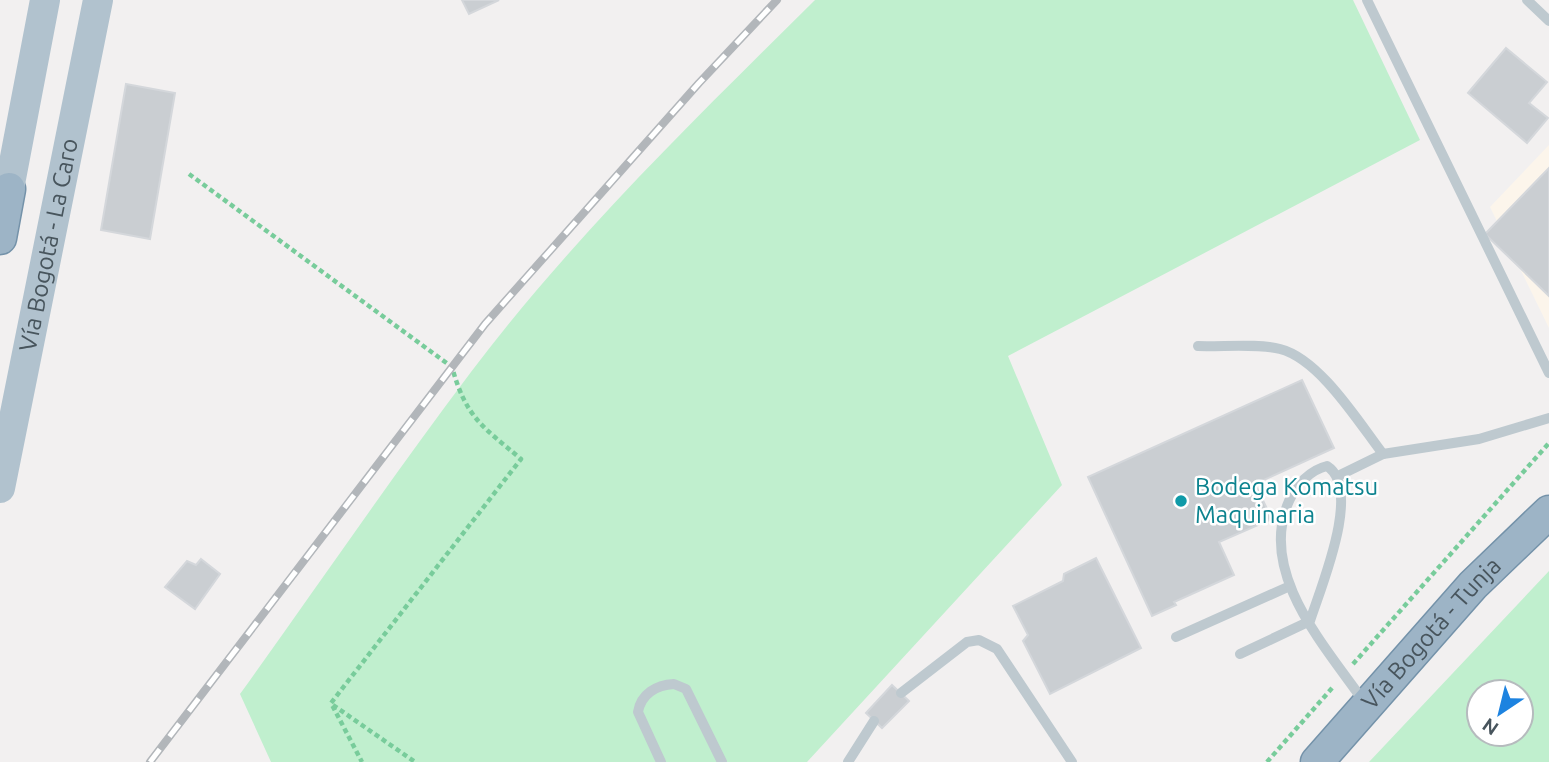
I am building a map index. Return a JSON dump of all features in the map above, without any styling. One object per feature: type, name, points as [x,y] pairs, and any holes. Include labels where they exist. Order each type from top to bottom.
[{"type":"highway","points":[[0,238],[4,202]]},
{"type":"highway","name":"Vía Bogotá - Tunja","points":[[1317,762],[1473,585],[1549,512]]},
{"type":"main road","name":"Vía Bogotá - La Caro","points":[[4,202],[45,0]]},
{"type":"main road","name":"Vía Bogotá - La Caro","points":[[0,488],[98,0]]},
{"type":"lane","points":[[1367,0],[1549,373]]},
{"type":"lane","points":[[1527,0],[1549,21]]},
{"type":"lane","points":[[1198,346],[1281,349],[1304,362],[1326,381],[1383,454]]},
{"type":"lane","points":[[1338,476],[1383,454],[1479,439],[1549,418]]},
{"type":"lane","points":[[1240,654],[1310,621],[1338,527],[1342,494],[1338,476],[1327,466],[1318,468],[1297,488],[1287,505],[1282,555],[1290,586],[1310,621],[1366,706]]},
{"type":"lane","points":[[1176,637],[1290,586]]},
{"type":"lane","points":[[901,693],[967,642],[990,643],[997,649],[1072,762]]},
{"type":"lane","points":[[662,762],[638,712],[648,692],[674,684],[687,689],[722,762]]},
{"type":"lane","points":[[848,762],[874,721]]},
{"type":"path","points":[[189,174],[452,367],[460,395],[472,417],[521,459],[331,703]]},
{"type":"path","points":[[1267,762],[1549,443]]},
{"type":"path","points":[[331,703],[362,762]]},
{"type":"path","points":[[331,703],[415,762]]},
{"type":"shaded area","points":[[1549,145],[1549,328],[1490,207]]},
{"type":"green space","points":[[815,0],[1353,0],[1420,140],[1008,356],[1062,485],[807,762],[271,762],[240,694],[383,492],[510,322],[593,226]]},
{"type":"green space","points":[[1549,571],[1549,762],[1369,762]]},
{"type":"building","points":[[462,0],[499,0],[469,14]]},
{"type":"building","points":[[1506,48],[1547,82],[1529,103],[1548,118],[1527,143],[1468,93]]},
{"type":"building","points":[[126,84],[175,93],[150,239],[101,230]]},
{"type":"building","points":[[1549,168],[1549,296],[1485,234]]},
{"type":"building","name":"Bodega Komatsu Maquinaria","points":[[1302,380],[1334,448],[1255,484],[1272,519],[1219,542],[1234,575],[1174,602],[1176,605],[1152,616],[1088,477]]},
{"type":"building","points":[[1096,558],[1141,648],[1050,694],[1023,641],[1028,635],[1013,606],[1063,581],[1064,574]]},
{"type":"building","points":[[201,559],[220,574],[195,609],[165,587],[187,561],[196,565]]},
{"type":"building","points":[[892,685],[909,701],[882,728],[866,713]]},
{"type":"railway","points":[[150,762],[485,324],[699,83],[777,0]]},
{"type":"place","name":"Bodega Komatsu Maquinaria","points":[[1181,501]]}]
